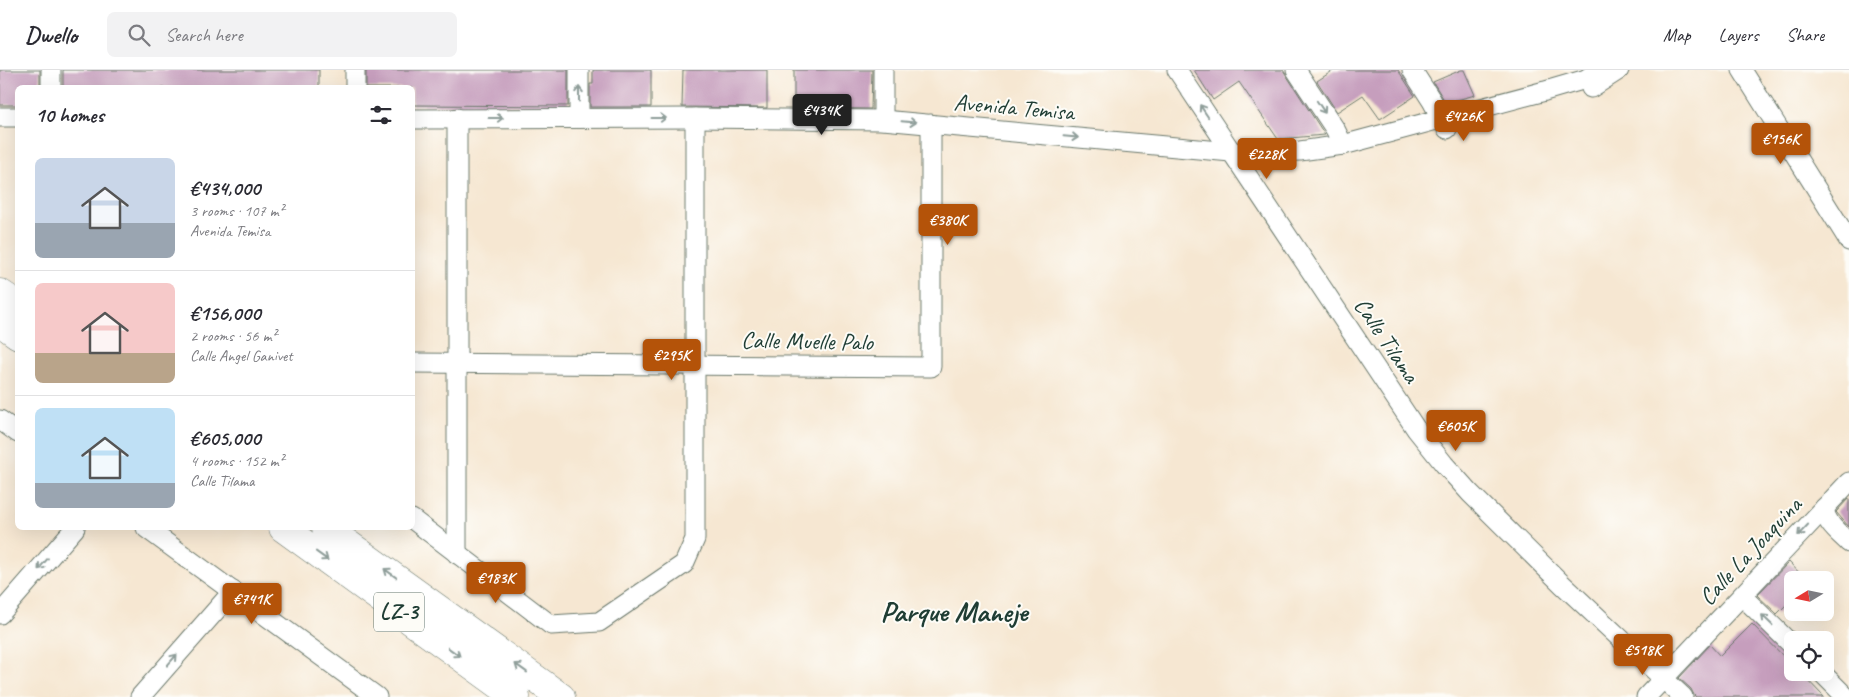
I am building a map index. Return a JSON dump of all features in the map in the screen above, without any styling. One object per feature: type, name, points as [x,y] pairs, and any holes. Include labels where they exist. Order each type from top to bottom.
[{"type":"highway","points":[[0,292],[15,303]]},
{"type":"highway","points":[[0,322],[15,333]]},
{"type":"highway","name":"LZ-3","points":[[286,530],[516,697]]},
{"type":"highway","name":"LZ-3","points":[[329,530],[561,697]]},
{"type":"street","points":[[51,70],[51,85]]},
{"type":"street","points":[[355,70],[355,85]]},
{"type":"street","points":[[579,70],[579,118]]},
{"type":"street","points":[[883,70],[883,120]]},
{"type":"street","name":"Calle Tilama","points":[[1177,70],[1411,421],[1444,464],[1470,493],[1562,584],[1683,697]]},
{"type":"street","points":[[1296,70],[1344,145]]},
{"type":"street","points":[[1412,70],[1444,124]]},
{"type":"street","name":"Avenida Temisa","points":[[415,118],[883,120],[1235,157],[1336,159],[1578,81],[1599,70]]},
{"type":"street","name":"Avenida Temisa","points":[[1235,157],[1248,153],[1300,151],[1344,145],[1444,124],[1589,89],[1619,70]]},
{"type":"street","points":[[1742,70],[1849,241]]},
{"type":"street","points":[[0,117],[15,117]]},
{"type":"street","points":[[457,118],[457,554]]},
{"type":"street","points":[[415,522],[551,625],[599,622],[684,564],[695,539],[695,118]]},
{"type":"street","name":"Calle Muelle Palo","points":[[415,363],[931,367],[932,124]]},
{"type":"street","points":[[0,420],[15,431]]},
{"type":"street","name":"Calle La Joaquina","points":[[1646,697],[1849,482]]},
{"type":"street","points":[[1824,508],[1828,522],[1849,543]]},
{"type":"street","points":[[0,614],[73,530]]},
{"type":"street","points":[[149,530],[377,697]]},
{"type":"street","points":[[140,697],[233,591]]},
{"type":"street","points":[[1742,596],[1784,637]]},
{"type":"street","points":[[1830,681],[1846,697]]},
{"type":"building","points":[[0,70],[40,70],[40,85],[15,85],[15,105],[0,105]]},
{"type":"building","points":[[63,70],[319,70],[319,85],[63,85]]},
{"type":"building","points":[[366,70],[568,70],[568,106],[415,105],[415,85],[366,85]]},
{"type":"building","points":[[593,70],[651,70],[651,107],[590,107],[590,84],[593,84]]},
{"type":"building","points":[[683,70],[767,70],[767,108],[682,107]]},
{"type":"building","points":[[794,70],[872,70],[871,109],[794,108]]},
{"type":"building","points":[[1194,70],[1283,70],[1325,135],[1278,139],[1239,82],[1213,100]]},
{"type":"building","points":[[1334,70],[1398,70],[1415,96],[1380,119],[1363,95],[1337,112],[1317,81]]},
{"type":"building","points":[[1464,70],[1475,95],[1446,103],[1433,82]]},
{"type":"building","points":[[1849,498],[1849,527],[1836,512]]},
{"type":"building","points":[[1789,562],[1798,571],[1784,571],[1784,607],[1777,614],[1757,595]]},
{"type":"building","points":[[1752,624],[1784,657],[1784,681],[1809,681],[1824,697],[1696,697],[1691,689],[1679,678],[1710,645],[1720,656]]},
{"type":"district","name":"Parque Maneje","points":[[954,611]]}]
